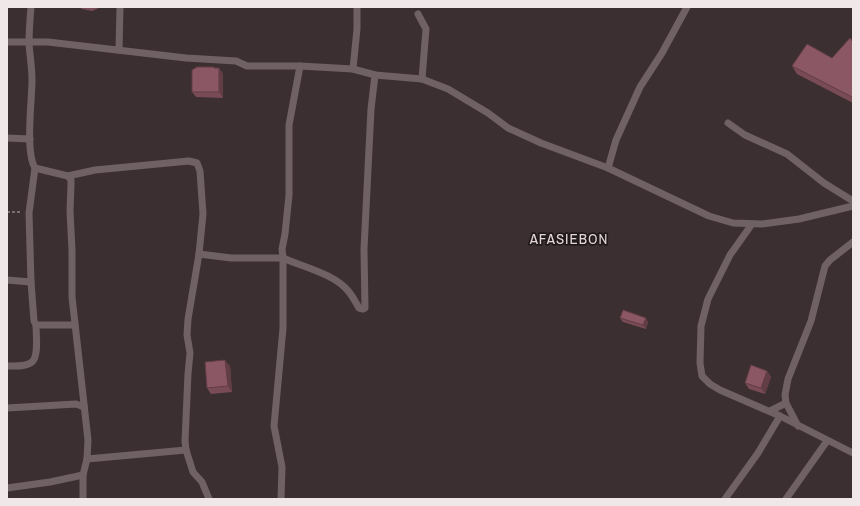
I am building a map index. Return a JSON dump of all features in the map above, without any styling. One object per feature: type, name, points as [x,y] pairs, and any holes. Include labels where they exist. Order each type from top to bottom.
[{"type":"street","points":[[7,366],[31,363],[36,354],[36,325],[34,321],[30,282],[29,213],[35,168],[33,164],[30,138],[32,79],[29,42],[31,7]]},
{"type":"street","points":[[119,50],[120,7]]},
{"type":"street","points":[[352,69],[357,28],[357,7]]},
{"type":"street","points":[[608,168],[616,140],[640,87],[662,54],[687,7]]},
{"type":"street","points":[[418,14],[426,29],[422,80]]},
{"type":"street","points":[[7,42],[48,42],[186,58],[236,61],[247,66],[300,66],[352,69],[375,75],[422,80],[448,89],[488,113],[508,128],[541,143],[608,168],[709,216],[733,223],[762,224],[799,219],[853,206]]},
{"type":"street","points":[[281,499],[282,467],[274,426],[283,328],[282,249],[285,234],[288,194],[289,125],[300,66]]},
{"type":"street","points":[[199,254],[231,258],[283,258],[332,278],[350,292],[359,308],[365,308],[364,250],[371,109],[375,75]]},
{"type":"street","points":[[728,123],[745,135],[787,154],[824,183],[853,201]]},
{"type":"street","points":[[7,138],[30,138]]},
{"type":"street","points":[[35,168],[68,176],[101,169],[189,161],[197,163],[200,171],[202,214],[199,254],[186,335],[190,353],[186,418],[186,450],[193,472],[202,482],[209,499]]},
{"type":"street","points":[[68,176],[71,185],[70,211],[72,297],[88,440],[87,459],[83,475],[83,499]]},
{"type":"street","points":[[752,224],[730,255],[708,299],[701,326],[700,363],[702,376],[710,384],[780,416],[853,453]]},
{"type":"street","points":[[798,426],[786,403],[785,395],[788,378],[811,321],[825,266],[830,260],[853,242]]},
{"type":"street","points":[[7,280],[30,282]]},
{"type":"street","points":[[36,325],[75,325]]},
{"type":"street","points":[[770,412],[786,403]]},
{"type":"street","points":[[7,408],[76,404],[84,407]]},
{"type":"street","points":[[725,499],[758,453],[780,416]]},
{"type":"street","points":[[786,499],[827,441]]},
{"type":"street","points":[[87,459],[186,450]]},
{"type":"street","points":[[7,488],[50,482],[83,475]]},
{"type":"path","points":[[7,212],[29,213]]},
{"type":"building","points":[[850,38],[853,42],[852,97],[792,66],[807,44],[832,58]]},
{"type":"building","points":[[197,67],[219,68],[219,92],[192,92],[192,70]]},
{"type":"building","points":[[623,310],[646,318],[643,325],[620,318]]},
{"type":"building","points":[[225,360],[228,386],[207,388],[205,362]]},
{"type":"building","points":[[751,365],[767,371],[761,388],[745,383]]},
{"type":"district","name":"AFASIEBON","points":[[569,238]]}]
